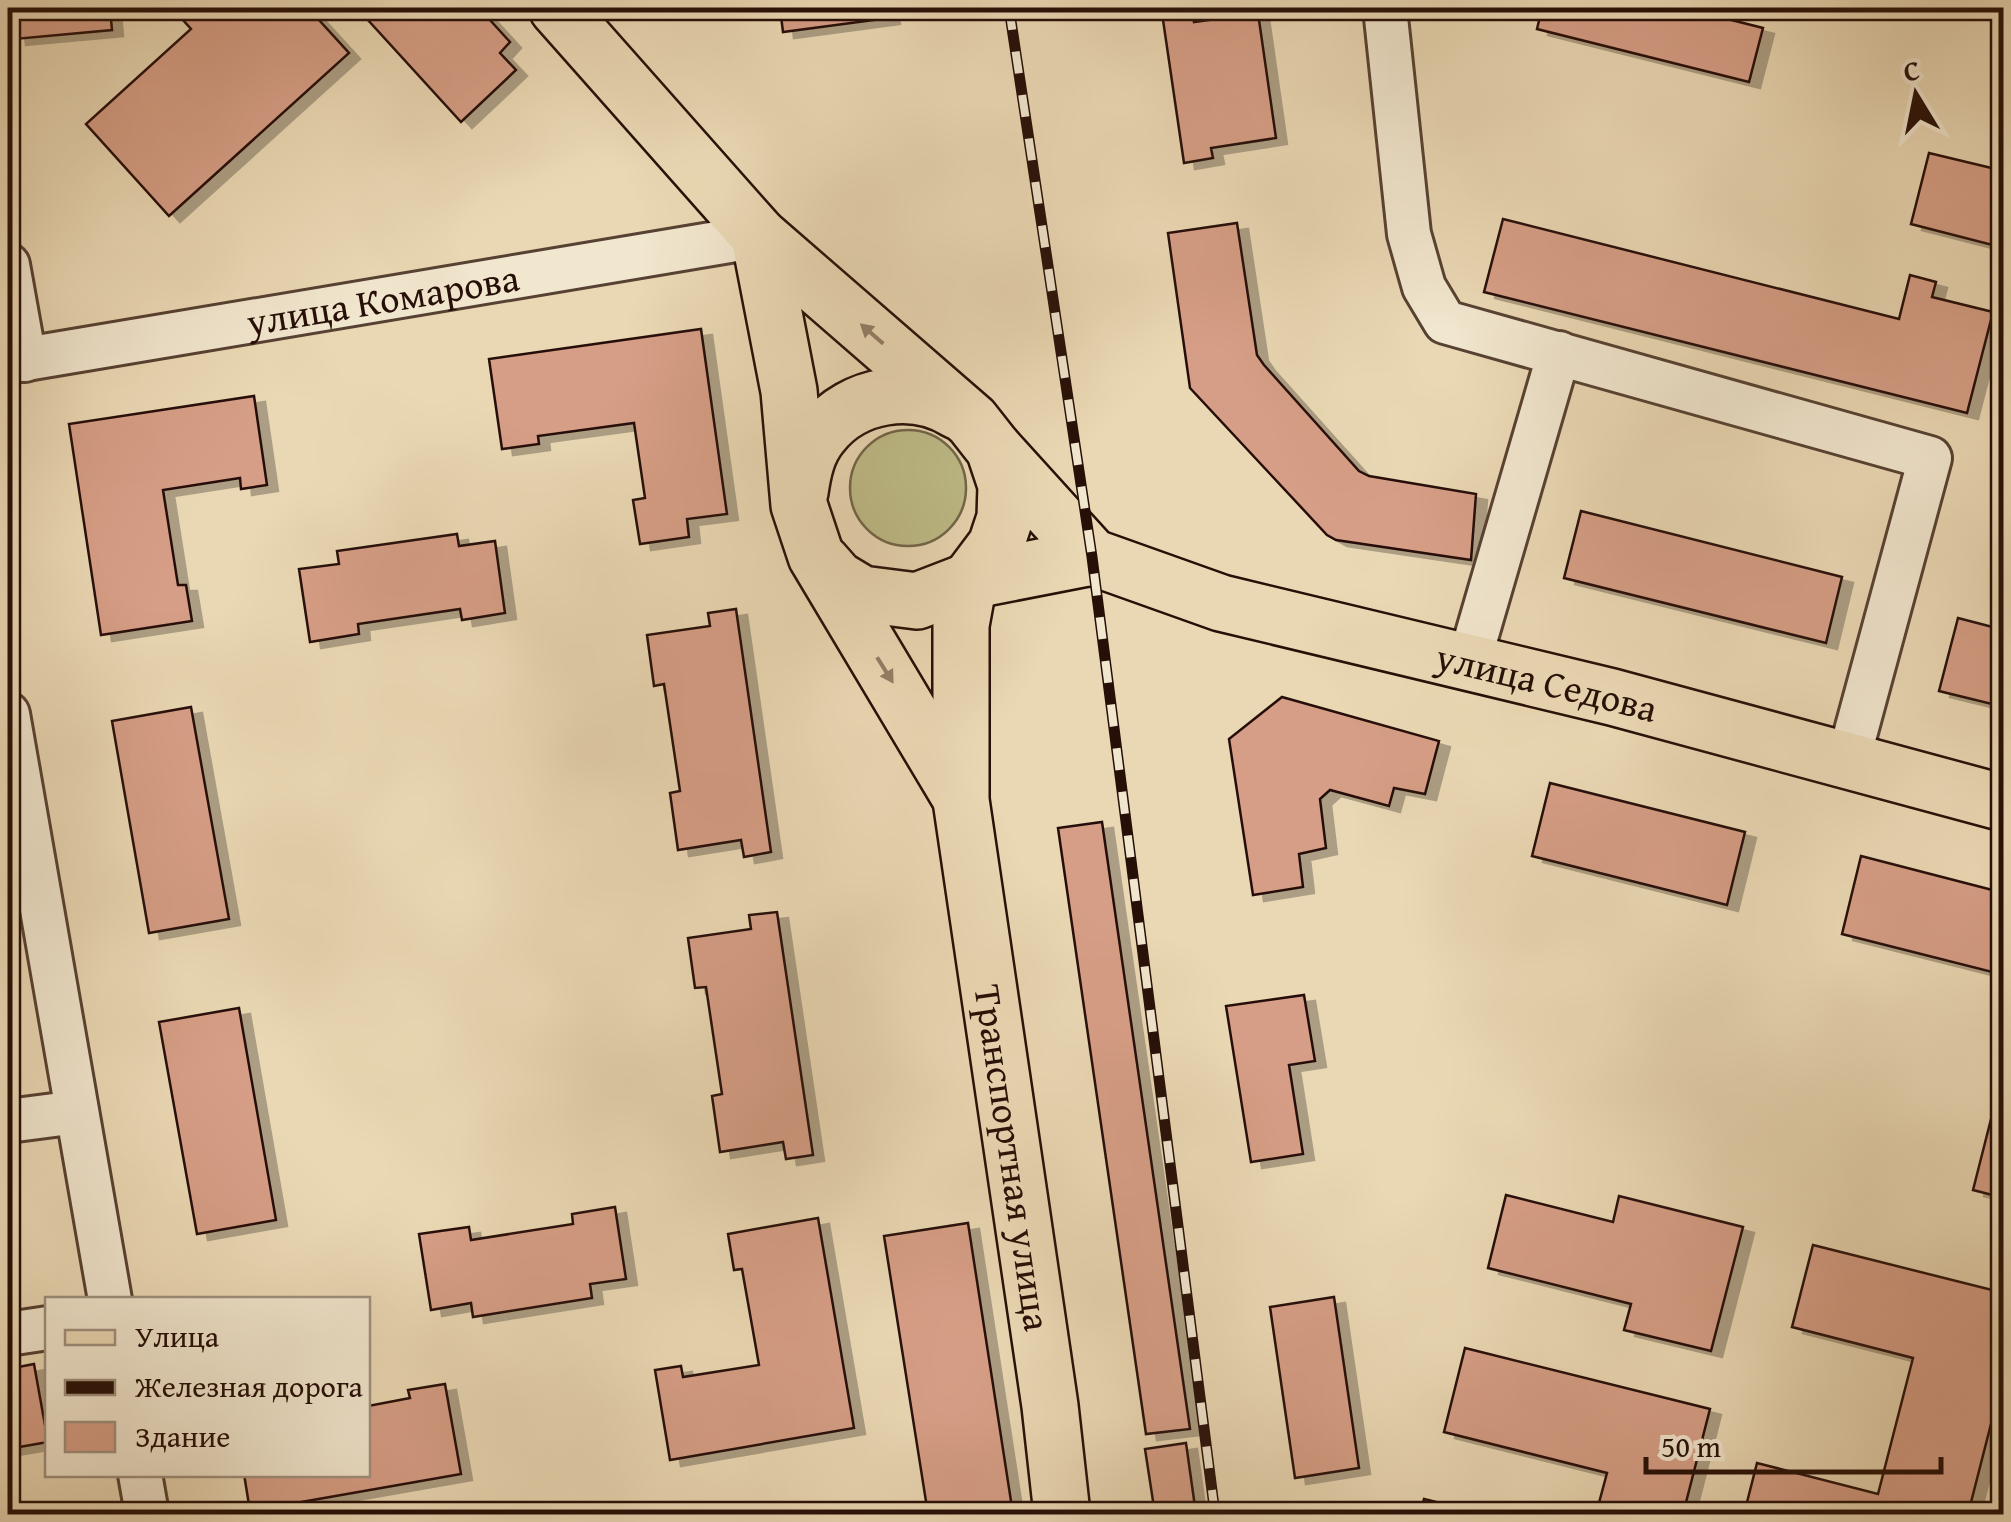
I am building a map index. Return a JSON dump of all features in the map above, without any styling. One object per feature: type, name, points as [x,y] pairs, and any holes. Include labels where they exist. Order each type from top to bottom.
[{"type":"main road","points":[[557,8],[759,236],[983,435],[1006,484],[1004,518],[996,545],[969,581],[960,624],[961,800]]},
{"type":"main road","points":[[759,236],[789,391],[798,505],[816,556],[961,800]]},
{"type":"main road","points":[[798,505],[804,464],[822,433],[850,408],[884,396],[912,395],[944,403],[983,435]]},
{"type":"main road","name":"улица Седова","points":[[983,435],[1092,557],[1220,602],[1612,697],[2004,803]]},
{"type":"main road","points":[[816,556],[838,579],[862,594],[917,601],[969,581],[1092,557]]},
{"type":"main road","name":"Транспортная улица","points":[[961,800],[1050,1406],[1062,1514]]},
{"type":"street","points":[[1385,8],[1409,234],[1424,287],[1444,322],[1930,458],[1848,761]]},
{"type":"street","name":"улица Комарова","points":[[16,361],[759,236]]},
{"type":"street","points":[[8,265],[16,361]]},
{"type":"street","points":[[1469,662],[1559,352]]},
{"type":"street","points":[[8,714],[109,1297]]},
{"type":"street","points":[[8,1122],[77,1112]]},
{"type":"street","points":[[8,1334],[45,1328]]},
{"type":"street","points":[[141,1477],[147,1514]]},
{"type":"shaded area","points":[[908,430],[930,434],[949,447],[962,466],[966,488],[962,510],[949,529],[930,542],[908,546],[886,542],[867,529],[854,510],[850,488],[854,466],[867,447],[886,434]]},
{"type":"building","points":[[12,8],[110,8],[112,30],[15,39]]},
{"type":"building","points":[[176,8],[308,8],[349,53],[169,216],[86,124],[191,29]]},
{"type":"building","points":[[357,8],[479,8],[510,42],[500,53],[516,70],[461,122]]},
{"type":"building","points":[[780,8],[887,8],[889,18],[783,32]]},
{"type":"building","points":[[1542,8],[1684,8],[1763,28],[1749,82],[1537,29]]},
{"type":"building","points":[[1191,9],[1194,22],[1258,13],[1276,138],[1211,148],[1213,158],[1184,163],[1162,13]]},
{"type":"building","points":[[1929,153],[2004,171],[2004,248],[1911,224]]},
{"type":"building","points":[[1503,219],[1899,319],[1910,275],[1936,282],[1932,297],[1993,312],[1967,413],[1484,292]]},
{"type":"building","points":[[1237,223],[1257,355],[1359,471],[1476,494],[1471,560],[1336,540],[1327,535],[1190,388],[1168,233]]},
{"type":"building","points":[[701,329],[727,514],[687,519],[689,537],[640,544],[633,500],[645,498],[634,423],[538,436],[539,444],[502,449],[489,359]]},
{"type":"building","points":[[254,396],[267,485],[241,489],[240,478],[163,490],[178,585],[186,585],[192,621],[101,635],[69,424]]},
{"type":"building","points":[[1581,511],[1842,577],[1826,643],[1564,578]]},
{"type":"building","points":[[457,534],[459,546],[495,541],[505,613],[462,620],[460,609],[358,624],[359,634],[310,642],[299,569],[339,564],[337,551]]},
{"type":"building","points":[[736,609],[771,852],[744,857],[741,840],[678,850],[670,793],[680,791],[664,684],[654,686],[647,635],[710,626],[708,613]]},
{"type":"building","points":[[1958,618],[2004,630],[2004,707],[1939,691]]},
{"type":"building","points":[[1282,697],[1439,741],[1425,794],[1394,788],[1389,806],[1330,790],[1320,799],[1326,848],[1299,854],[1303,887],[1253,895],[1229,739]]},
{"type":"building","points":[[191,707],[229,919],[149,933],[112,721]]},
{"type":"building","points":[[1550,783],[1745,832],[1727,905],[1532,856]]},
{"type":"building","points":[[1102,822],[1190,1429],[1146,1434],[1058,828]]},
{"type":"building","points":[[1861,856],[2004,893],[2004,975],[1842,934]]},
{"type":"building","points":[[777,912],[813,1155],[786,1159],[783,1142],[720,1152],[712,1096],[722,1094],[706,987],[695,988],[688,938],[751,929],[749,915]]},
{"type":"building","points":[[1304,995],[1315,1061],[1289,1065],[1303,1154],[1251,1162],[1226,1006]]},
{"type":"building","points":[[239,1008],[276,1220],[197,1234],[159,1022]]},
{"type":"building","points":[[2004,1068],[2004,1198],[1973,1190]]},
{"type":"building","points":[[1506,1195],[1613,1222],[1619,1196],[1743,1227],[1711,1351],[1624,1330],[1631,1304],[1488,1268]]},
{"type":"building","points":[[615,1207],[626,1279],[590,1284],[592,1298],[473,1317],[471,1303],[431,1310],[419,1234],[469,1227],[471,1240],[573,1224],[572,1214]]},
{"type":"building","points":[[818,1218],[854,1428],[670,1460],[655,1370],[681,1366],[683,1377],[759,1365],[742,1269],[734,1270],[728,1234]]},
{"type":"building","points":[[968,1223],[1013,1514],[928,1514],[884,1236]]},
{"type":"building","points":[[1813,1245],[2004,1293],[2004,1373],[1968,1514],[1744,1514],[1757,1463],[1878,1494],[1913,1358],[1792,1327]]},
{"type":"building","points":[[1334,1297],[1359,1468],[1295,1478],[1270,1307]]},
{"type":"building","points":[[1465,1348],[1710,1409],[1683,1514],[1596,1514],[1607,1473],[1444,1432]]},
{"type":"building","points":[[34,1364],[45,1443],[8,1449],[8,1369]]},
{"type":"building","points":[[445,1384],[461,1474],[250,1511],[244,1477],[370,1477],[370,1406],[410,1398],[408,1390]]},
{"type":"building","points":[[1186,1443],[1196,1514],[1155,1514],[1145,1449]]},
{"type":"building","points":[[1424,1499],[1469,1510],[1468,1514],[1420,1514]]},
{"type":"railway","points":[[1009,8],[1092,557],[1215,1514]]}]
